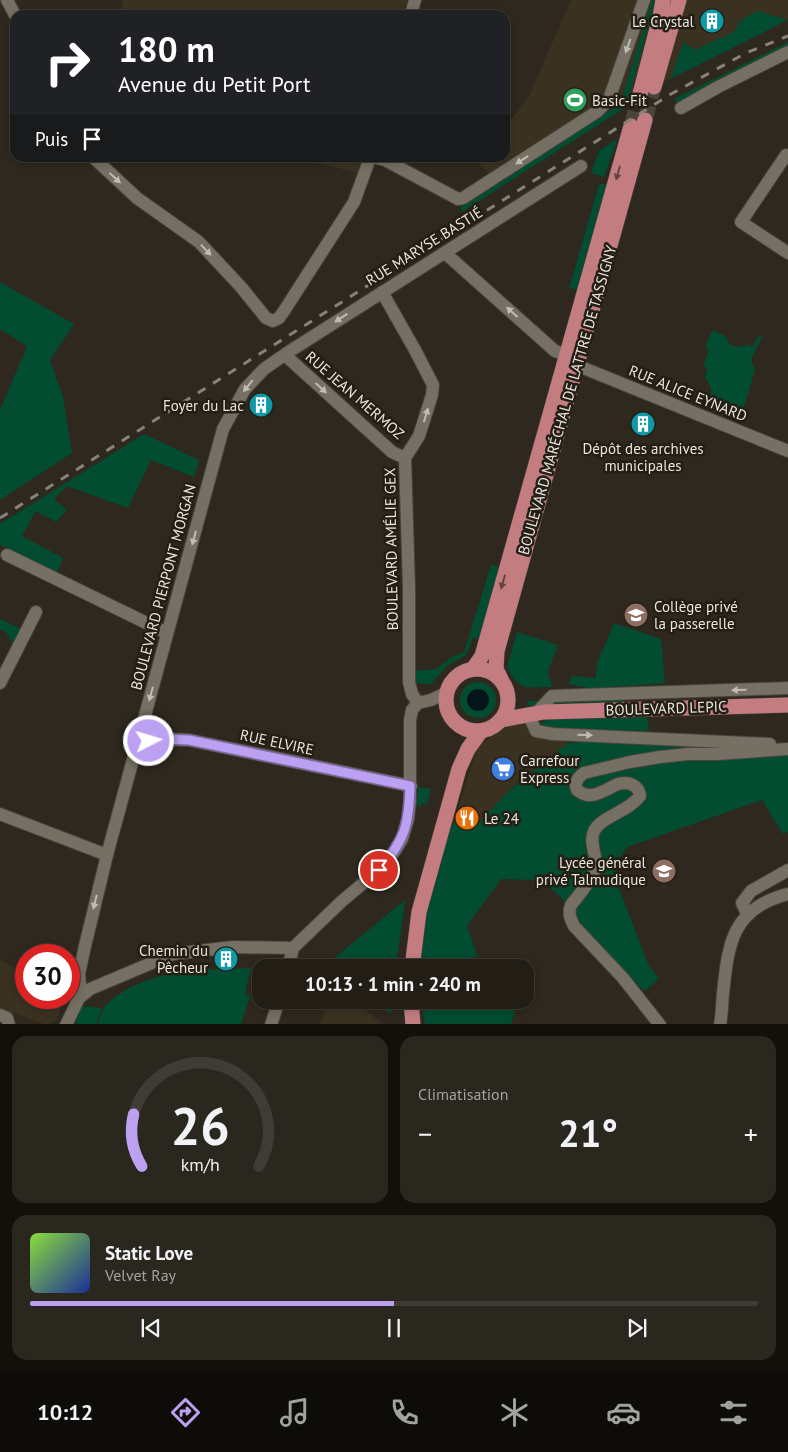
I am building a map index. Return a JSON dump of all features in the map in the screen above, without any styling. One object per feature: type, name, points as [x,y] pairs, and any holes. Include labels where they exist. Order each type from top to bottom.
[{"type":"main road","points":[[639,98],[663,0]]},
{"type":"main road","points":[[654,87],[679,0]]},
{"type":"main road","name":"BOULEVARD MARÉCHAL DE LATTRE DE TASSIGNY","points":[[473,669],[482,656],[571,360],[638,123]]},
{"type":"main road","name":"BOULEVARD MARÉCHAL DE LATTRE DE TASSIGNY","points":[[501,679],[496,668],[497,651],[571,360]]},
{"type":"main road","points":[[473,669],[488,671],[501,679],[507,690],[507,710],[494,727],[481,731],[466,729],[459,726],[453,720],[446,699],[450,684],[456,676],[464,671],[473,669]]},
{"type":"main road","points":[[508,702],[532,714]]},
{"type":"main road","name":"BOULEVARD LEPIC","points":[[501,720],[532,714],[788,704]]},
{"type":"main road","points":[[459,726],[459,769]]},
{"type":"main road","points":[[413,959],[419,912],[459,769],[468,749],[481,731]]},
{"type":"main road","points":[[412,1009],[413,1024]]},
{"type":"street","points":[[389,162],[458,200],[463,198],[598,111],[609,99],[644,0]]},
{"type":"street","points":[[681,108],[727,82],[788,52]]},
{"type":"street","points":[[786,156],[741,222],[788,253]]},
{"type":"street","points":[[98,162],[137,198],[199,242],[241,286],[266,318],[273,321],[279,318],[284,311],[354,202],[369,162]]},
{"type":"street","name":"RUE MARYSE BASTIÉ","points":[[285,355],[581,166]]},
{"type":"street","name":"RUE ALICE EYNARD","points":[[445,253],[555,350],[571,360],[788,451]]},
{"type":"street","name":"BOULEVARD AMÉLIE GEX","points":[[382,292],[433,385],[432,395],[419,436],[405,458],[409,578],[409,682],[412,694],[424,702]]},
{"type":"street","name":"RUE JEAN MERMOZ","points":[[285,355],[392,452],[405,458]]},
{"type":"street","name":"BOULEVARD PIERPONT MORGAN","points":[[84,994],[80,974],[107,855],[223,429],[245,389],[264,369],[285,355]]},
{"type":"street","points":[[7,555],[167,633]]},
{"type":"street","points":[[0,683],[36,612]]},
{"type":"street","name":"BOULEVARD LEPIC","points":[[532,714],[552,696],[788,688]]},
{"type":"street","points":[[290,959],[293,948],[342,901],[379,870],[402,839],[408,819],[410,720],[412,710],[424,702],[446,699]]},
{"type":"street","points":[[532,714],[536,731],[553,734],[788,747]]},
{"type":"street","name":"RUE ELVIRE","points":[[141,733],[144,740],[149,741],[163,739],[189,740],[410,786]]},
{"type":"street","points":[[660,1024],[623,978],[574,926],[569,911],[595,871],[596,863],[592,839],[594,831],[601,823],[634,804],[640,796],[639,790],[637,787],[626,783],[589,796],[577,790],[576,783],[584,774],[630,762],[688,754],[718,754],[788,747]]},
{"type":"street","points":[[0,814],[107,855]]},
{"type":"street","points":[[748,915],[742,903],[751,891],[788,870]]},
{"type":"street","points":[[720,1024],[728,951],[736,930],[748,915],[768,901],[788,894]]},
{"type":"street","points":[[69,1023],[84,994],[173,954],[233,947],[293,948]]},
{"type":"street","points":[[271,1024],[276,1009]]},
{"type":"street","points":[[0,1016],[7,1018],[9,1024]]},
{"type":"shaded area","points":[[123,0],[407,0],[404,10],[122,10]]},
{"type":"shaded area","points":[[571,0],[788,0],[788,20],[693,64],[501,183],[478,164],[480,162],[510,162],[510,121],[529,96]]},
{"type":"shaded area","points":[[313,162],[361,162],[357,173]]},
{"type":"shaded area","points":[[478,689],[486,692],[489,700],[486,708],[478,711],[470,708],[467,700],[470,692]]},
{"type":"shaded area","points":[[515,721],[568,743],[511,789],[472,831],[453,823],[478,746]]},
{"type":"shaded area","points":[[0,960],[15,969],[15,1009],[60,1009],[56,1021],[44,1024],[0,1008]]},
{"type":"shaded area","points":[[325,1009],[363,1009],[384,1024],[320,1024]]},
{"type":"green space","points":[[652,0],[655,2],[626,107],[462,212],[460,208],[620,104]]},
{"type":"green space","points":[[758,11],[788,20],[670,79],[684,42],[694,50],[734,32],[741,20]]},
{"type":"green space","points":[[788,42],[788,49],[678,105],[674,99]]},
{"type":"green space","points":[[618,138],[604,177],[591,173],[599,151]]},
{"type":"green space","points":[[599,184],[609,184],[579,290],[569,288]]},
{"type":"green space","points":[[0,282],[74,324],[50,360],[63,396],[72,453],[0,500],[0,410],[27,346],[0,329]]},
{"type":"green space","points":[[712,330],[725,336],[729,344],[738,347],[745,346],[746,344],[752,347],[759,335],[762,337],[751,360],[755,370],[740,420],[707,406],[711,392],[705,378],[707,368],[703,366],[709,350],[705,347]]},
{"type":"green space","points":[[144,434],[199,460],[194,477],[151,460],[128,508],[67,486],[54,499],[67,510],[56,522],[36,511],[22,536],[63,558],[57,573],[0,545],[0,524]]},
{"type":"green space","points":[[491,565],[501,568],[479,638],[473,638],[466,655],[447,666],[431,684],[414,683],[414,671],[436,669],[452,657],[464,652]]},
{"type":"green space","points":[[0,619],[21,629],[13,645],[6,632],[0,630]]},
{"type":"green space","points":[[614,623],[661,639],[665,683],[594,689],[568,684],[572,676],[595,678],[598,661]]},
{"type":"green space","points":[[517,632],[558,645],[548,671],[552,687],[525,686],[516,681],[512,675],[507,667]]},
{"type":"green space","points":[[478,682],[485,683],[491,687],[495,693],[495,707],[491,713],[485,717],[478,718],[471,717],[465,713],[461,707],[460,700],[461,693],[465,687],[471,683]]},
{"type":"green space","points":[[623,700],[623,705],[527,706],[528,701]]},
{"type":"green space","points":[[647,717],[649,731],[547,728],[541,724],[545,720],[574,718]]},
{"type":"green space","points":[[617,739],[788,753],[788,832],[783,834],[762,800],[627,847],[617,861],[615,878],[648,964],[659,979],[645,991],[621,975],[584,932],[560,896],[539,880],[501,879],[467,926],[477,955],[472,959],[420,959],[422,928],[432,875],[453,823],[472,830],[511,789],[568,743]]},
{"type":"green space","points":[[418,787],[431,789],[427,804],[422,803],[421,807],[417,806]]},
{"type":"green space","points":[[405,900],[397,959],[333,959]]},
{"type":"green space","points":[[251,968],[245,994],[250,996],[241,1024],[97,1024],[107,1004],[122,992],[139,983],[175,973]]},
{"type":"green space","points":[[82,1006],[102,1008],[96,1024],[76,1024],[77,1016]]},
{"type":"green space","points":[[383,1009],[391,1009],[391,1014]]},
{"type":"green space","points":[[422,1009],[516,1009],[511,1024],[425,1024]]},
{"type":"tunnel","points":[[645,120],[654,87]]},
{"type":"tunnel","points":[[631,126],[639,98]]},
{"type":"railway","points":[[0,518],[671,94],[746,53],[788,36]]},
{"type":"place","name":"Le Crystal","points":[[712,21]]},
{"type":"place","name":"Basic-Fit","points":[[575,100]]},
{"type":"place","name":"Foyer du Lac","points":[[261,405]]},
{"type":"place","name":"Dépôt des archives municipales","points":[[643,424]]},
{"type":"place","name":"Collège privé la passerelle","points":[[636,615]]},
{"type":"place","name":"Carrefour Express","points":[[503,769]]},
{"type":"place","name":"Le 24","points":[[467,818]]},
{"type":"place","name":"Lycée général privé Talmudique","points":[[664,871]]},
{"type":"place","name":"Chemin du Pêcheur","points":[[226,959]]},
{"type":"route","points":[[149,741],[163,739],[189,740],[410,786],[408,819],[402,839],[379,870]]}]
